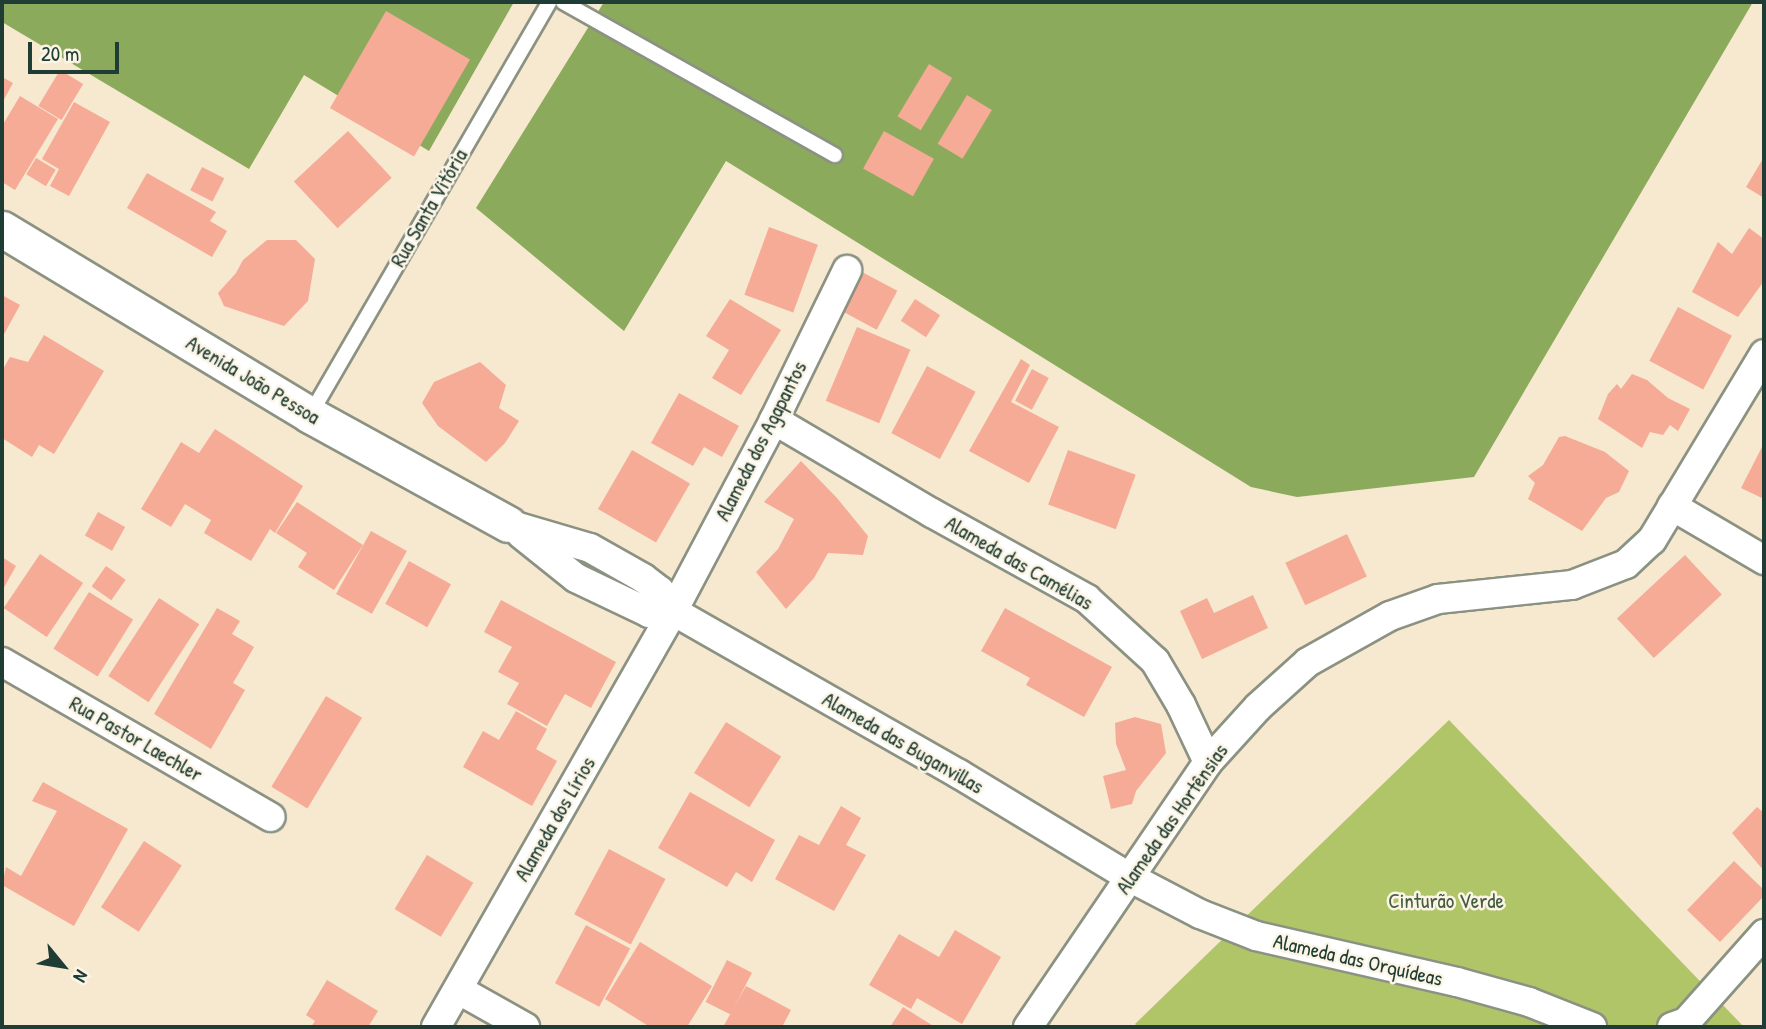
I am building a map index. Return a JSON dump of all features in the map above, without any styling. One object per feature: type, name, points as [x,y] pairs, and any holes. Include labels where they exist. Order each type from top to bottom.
[{"type":"street","name":"Avenida João Pessoa","points":[[2,229],[310,415],[508,524]]},
{"type":"street","name":"Alameda dos Agapantos","points":[[673,611],[774,420],[847,270]]},
{"type":"street","name":"Alameda das Hortênsias","points":[[1028,1027],[1208,762],[1258,707],[1308,662],[1390,616],[1438,599],[1572,585],[1626,564],[1652,540],[1764,354]]},
{"type":"street","name":"Alameda das Camélias","points":[[774,420],[932,513],[1087,599],[1155,661],[1181,705],[1208,762]]},
{"type":"street","points":[[1672,506],[1764,560]]},
{"type":"street","name":"Alameda das Buganvillas","points":[[508,524],[576,578],[649,613],[673,611],[959,774],[1130,878]]},
{"type":"street","name":"Alameda dos Lírios","points":[[436,1027],[673,611]]},
{"type":"street","name":"Rua Pastor Laechler","points":[[2,662],[270,817]]},
{"type":"street","name":"Alameda das Orquídeas","points":[[1130,878],[1199,914],[1256,936],[1457,982],[1530,1002],[1592,1027]]},
{"type":"street","points":[[1672,1027],[1686,1022],[1764,934]]},
{"type":"street","points":[[458,990],[525,1027]]},
{"type":"lane","name":"Rua Santa Vitória","points":[[310,415],[549,2]]},
{"type":"lane","points":[[563,2],[835,155]]},
{"type":"green space","points":[[2,2],[514,2],[429,151],[304,75],[249,169],[2,22]]},
{"type":"green space","points":[[604,2],[1753,2],[1474,477],[1297,497],[1251,487],[726,161],[624,331],[476,208]]},
{"type":"green space","name":"Cinturão Verde","points":[[1449,720],[1744,1027],[1138,1027],[1135,1024]]},
{"type":"building","points":[[386,11],[470,60],[414,156],[330,108]]},
{"type":"building","points":[[929,64],[952,78],[921,130],[898,116]]},
{"type":"building","points":[[60,70],[83,84],[62,120],[38,106]]},
{"type":"building","points":[[2,77],[13,83],[2,103]]},
{"type":"building","points":[[967,95],[992,110],[963,159],[938,144]]},
{"type":"building","points":[[20,96],[58,119],[15,190],[2,182],[2,126]]},
{"type":"building","points":[[74,102],[110,122],[69,196],[50,186],[59,169],[42,159]]},
{"type":"building","points":[[348,131],[392,178],[338,228],[294,181]]},
{"type":"building","points":[[884,131],[934,159],[913,196],[863,169]]},
{"type":"building","points":[[1764,157],[1764,198],[1746,187]]},
{"type":"building","points":[[36,158],[56,170],[46,186],[26,174]]},
{"type":"building","points":[[202,167],[224,178],[212,202],[190,190]]},
{"type":"building","points":[[147,173],[216,212],[210,221],[227,231],[212,257],[127,208]]},
{"type":"building","points":[[769,227],[818,245],[793,312],[744,295]]},
{"type":"building","points":[[1749,228],[1764,239],[1764,281],[1738,317],[1692,292],[1718,242],[1732,254]]},
{"type":"building","points":[[267,240],[296,240],[315,259],[308,301],[284,326],[224,306],[218,293],[236,273],[243,260]]},
{"type":"building","points":[[862,272],[897,291],[877,330],[841,311]]},
{"type":"building","points":[[2,295],[20,305],[2,338]]},
{"type":"building","points":[[730,299],[781,330],[741,395],[712,378],[729,350],[706,336]]},
{"type":"building","points":[[915,299],[940,315],[926,337],[901,321]]},
{"type":"building","points":[[1678,307],[1732,336],[1703,389],[1649,361]]},
{"type":"building","points":[[857,327],[910,350],[879,423],[826,401]]},
{"type":"building","points":[[44,335],[104,371],[54,454],[39,445],[32,457],[2,438],[2,371],[10,357],[28,362]]},
{"type":"building","points":[[1021,359],[1030,365],[1011,402],[1059,427],[1029,483],[969,451]]},
{"type":"building","points":[[480,362],[506,385],[499,408],[519,421],[505,443],[486,462],[438,426],[422,403],[434,382]]},
{"type":"building","points":[[927,366],[976,392],[940,459],[891,433]]},
{"type":"building","points":[[1032,369],[1049,378],[1032,410],[1015,401]]},
{"type":"building","points":[[1632,374],[1647,380],[1668,398],[1690,409],[1678,431],[1670,425],[1663,435],[1650,432],[1642,448],[1598,419],[1608,394],[1617,384],[1621,389]]},
{"type":"building","points":[[679,393],[739,426],[722,457],[704,447],[693,466],[651,443]]},
{"type":"building","points":[[215,429],[303,486],[275,533],[270,529],[251,561],[204,533],[211,520],[185,504],[171,527],[141,509],[181,442],[199,453]]},
{"type":"building","points":[[1565,436],[1605,452],[1629,471],[1619,492],[1606,498],[1582,531],[1528,499],[1535,483],[1528,476],[1543,465],[1559,437]]},
{"type":"building","points":[[1764,443],[1764,499],[1741,488]]},
{"type":"building","points":[[632,450],[690,483],[656,542],[598,509]]},
{"type":"building","points":[[1068,450],[1136,475],[1116,529],[1048,505]]},
{"type":"building","points":[[801,461],[837,498],[868,536],[863,555],[828,553],[814,578],[786,609],[756,572],[778,549],[794,519],[764,502]]},
{"type":"building","points":[[297,502],[363,545],[334,590],[298,567],[307,553],[276,533]]},
{"type":"building","points":[[98,512],[125,527],[112,551],[85,536]]},
{"type":"building","points":[[371,531],[407,551],[372,614],[336,594]]},
{"type":"building","points":[[1347,534],[1367,577],[1305,605],[1285,563]]},
{"type":"building","points":[[40,554],[83,583],[47,637],[4,608]]},
{"type":"building","points":[[1685,555],[1722,594],[1654,658],[1617,618]]},
{"type":"building","points":[[2,557],[16,566],[2,591]]},
{"type":"building","points":[[409,561],[451,584],[427,627],[385,604]]},
{"type":"building","points":[[106,566],[126,580],[111,600],[92,586]]},
{"type":"building","points":[[89,592],[133,620],[98,676],[53,649]]},
{"type":"building","points":[[1253,595],[1268,628],[1202,659],[1180,611],[1207,598],[1214,613]]},
{"type":"building","points":[[159,598],[199,624],[149,702],[108,676]]},
{"type":"building","points":[[501,600],[616,662],[591,708],[565,694],[547,726],[507,704],[519,683],[498,672],[512,647],[484,632]]},
{"type":"building","points":[[217,608],[240,621],[232,634],[254,647],[233,683],[245,690],[211,749],[154,714]]},
{"type":"building","points":[[1005,608],[1112,667],[1084,717],[1026,685],[1030,678],[981,651]]},
{"type":"building","points":[[326,696],[362,718],[307,808],[271,787]]},
{"type":"building","points":[[516,711],[547,729],[536,749],[557,761],[532,806],[463,767],[483,731],[499,740]]},
{"type":"building","points":[[1135,717],[1161,724],[1166,753],[1136,791],[1132,804],[1111,809],[1103,776],[1126,770],[1116,744],[1115,723]]},
{"type":"building","points":[[726,722],[781,756],[749,807],[694,773]]},
{"type":"building","points":[[43,782],[128,829],[74,926],[2,885],[6,867],[21,876],[57,811],[32,801]]},
{"type":"building","points":[[690,792],[775,840],[752,882],[736,872],[727,887],[658,848]]},
{"type":"building","points":[[841,806],[861,818],[846,845],[866,855],[834,911],[775,879],[799,835],[819,845]]},
{"type":"building","points":[[1757,807],[1764,813],[1764,871],[1732,833]]},
{"type":"building","points":[[144,841],[182,866],[139,932],[101,907]]},
{"type":"building","points":[[609,849],[666,879],[631,944],[574,914]]},
{"type":"building","points":[[427,855],[473,883],[441,937],[395,909]]},
{"type":"building","points":[[1734,861],[1764,890],[1764,896],[1720,942],[1687,910]]},
{"type":"building","points":[[586,925],[630,948],[599,1007],[555,983]]},
{"type":"building","points":[[955,930],[1001,957],[962,1024],[917,998],[911,1009],[869,985],[899,934],[939,957]]},
{"type":"building","points":[[640,942],[712,986],[687,1027],[650,1027],[605,999]]},
{"type":"building","points":[[727,960],[752,973],[731,1015],[706,1002]]},
{"type":"building","points":[[327,980],[378,1011],[368,1027],[311,1027],[315,1021],[306,1015]]},
{"type":"building","points":[[746,986],[791,1010],[782,1027],[723,1027]]},
{"type":"building","points":[[903,1007],[935,1027],[890,1027]]}]
